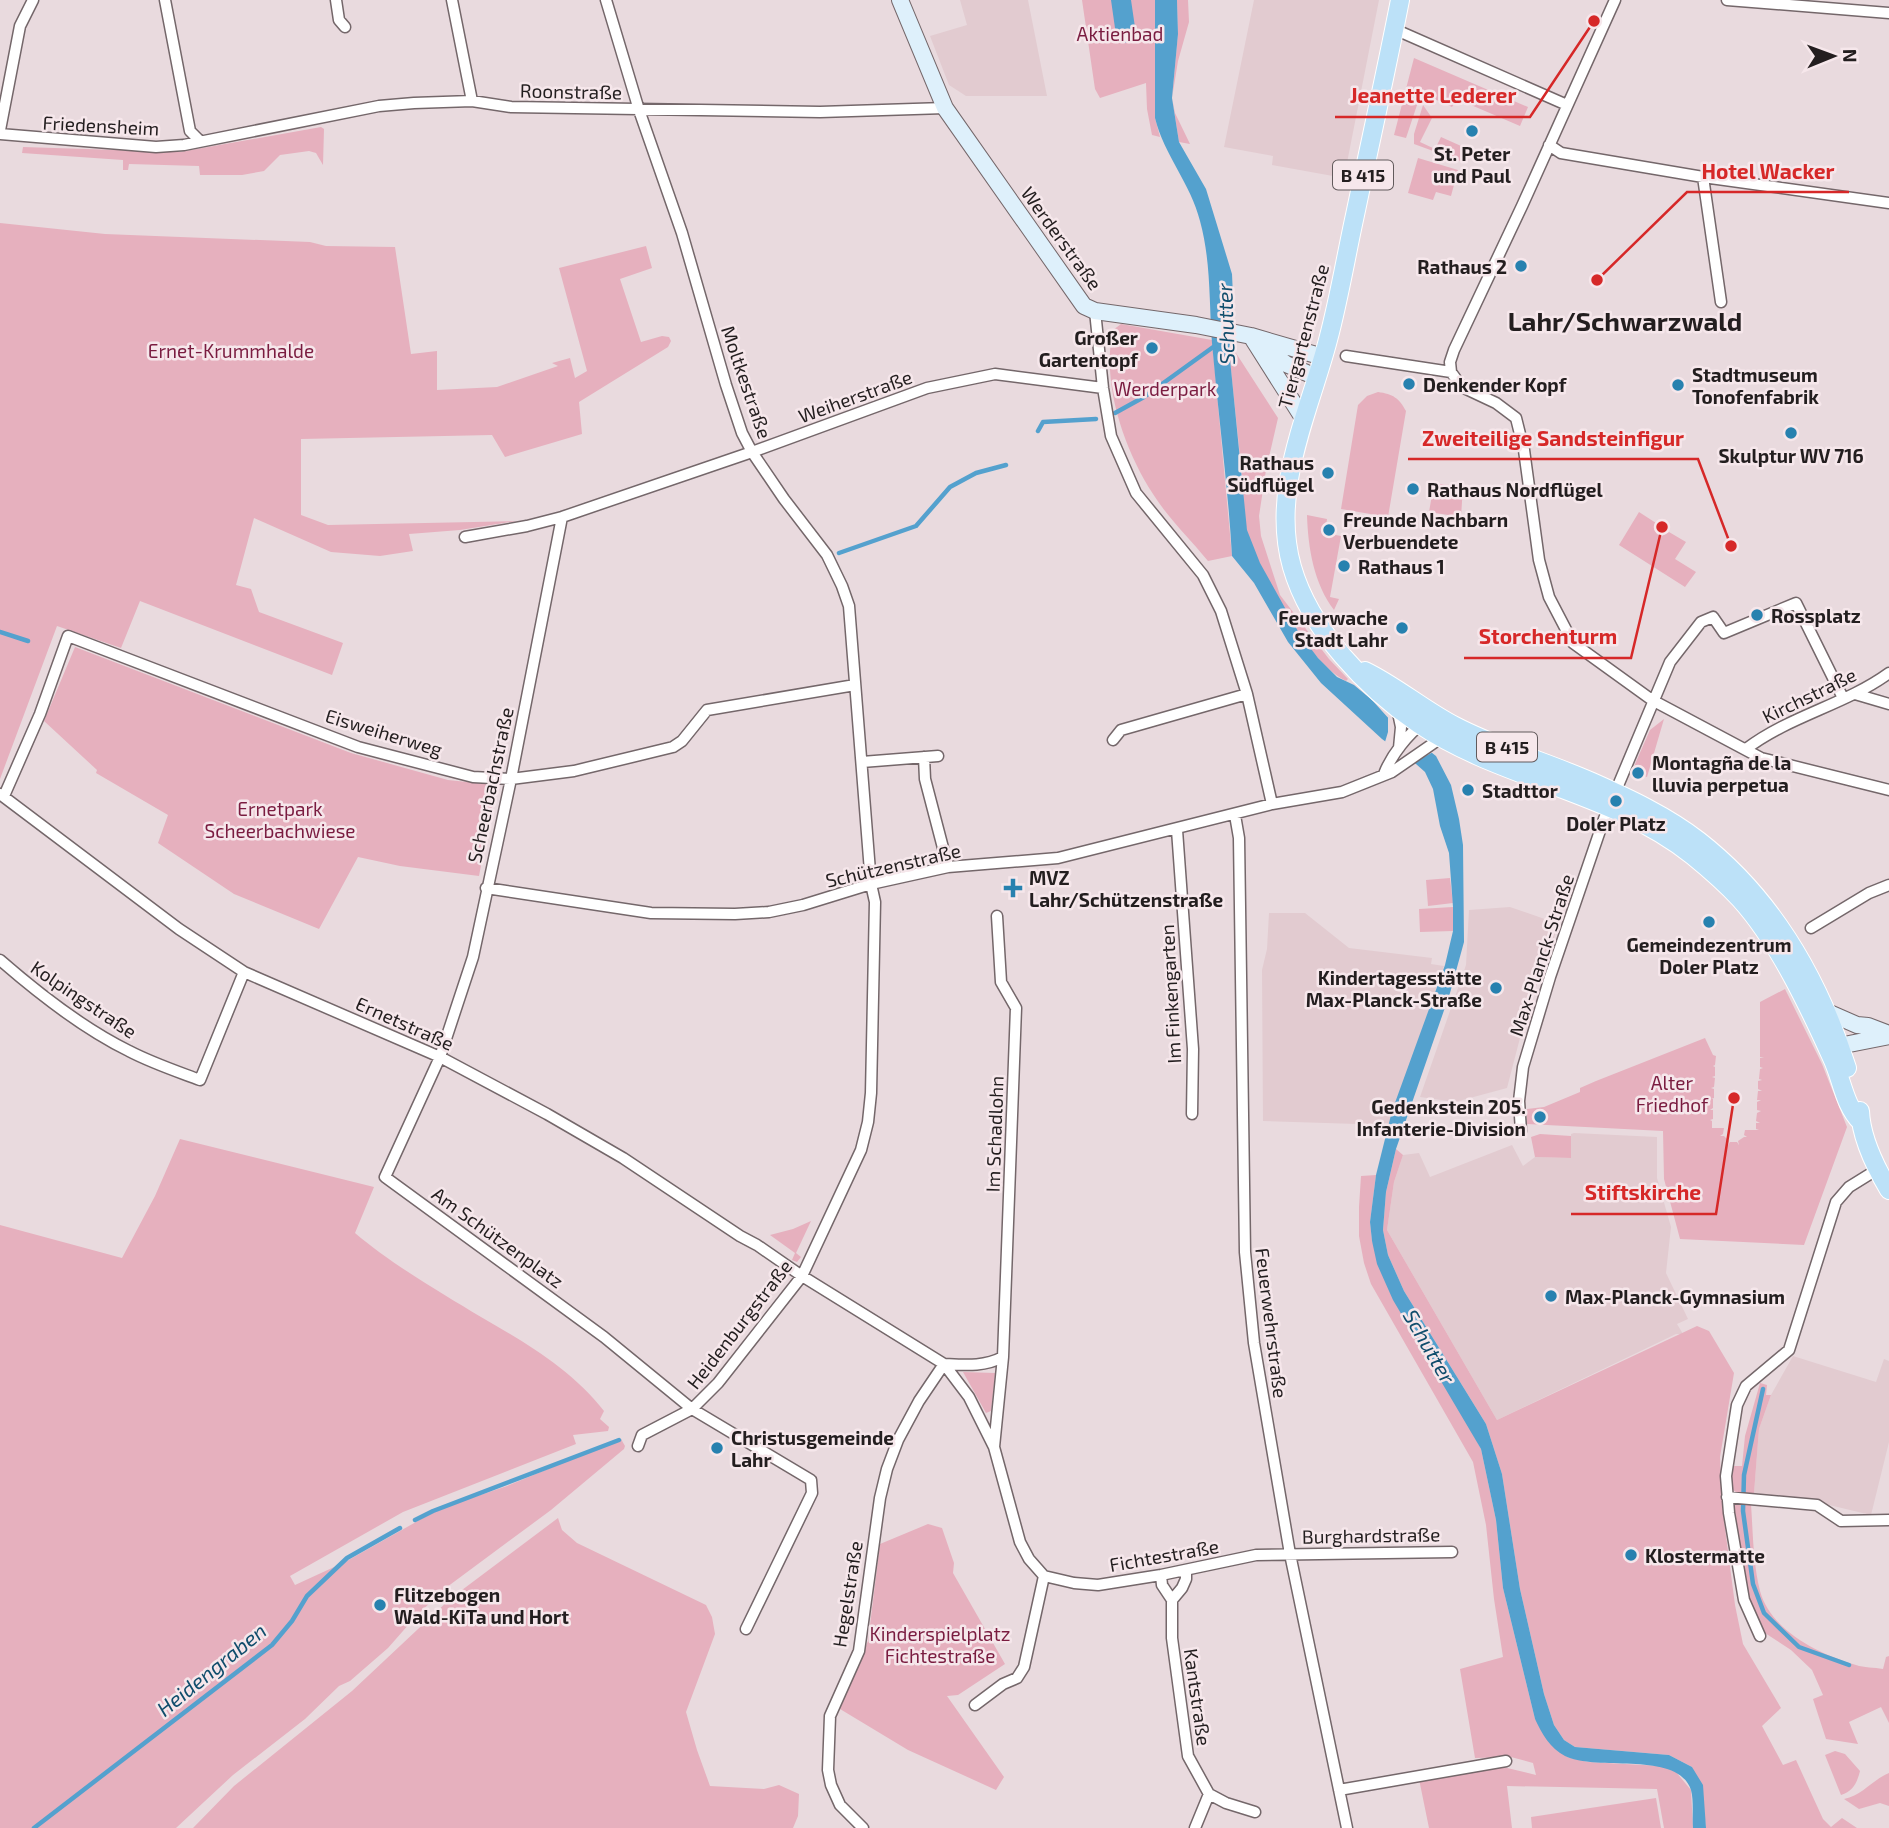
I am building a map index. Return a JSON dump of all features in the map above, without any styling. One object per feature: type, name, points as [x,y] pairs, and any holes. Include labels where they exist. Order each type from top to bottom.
[{"type":"main road","name":"Tiergartenstraße","points":[[1400,0],[1328,340],[1303,418],[1288,482],[1285,530],[1292,568],[1318,623],[1338,650],[1369,685],[1420,725],[1495,765],[1611,800],[1641,805],[1698,840],[1748,884],[1785,935],[1825,1011],[1834,1044]]},
{"type":"main road","name":"Tiergartenstraße","points":[[1355,667],[1455,726],[1611,800],[1635,819],[1690,854],[1740,899],[1777,951],[1834,1044]]},
{"type":"main road","name":"B 415","points":[[1834,1044],[1860,1111],[1861,1122],[1878,1169],[1888,1187]]},
{"type":"street","name":"Friedensheim","points":[[33,0],[20,26],[0,132],[156,147],[184,145],[200,140]]},
{"type":"street","points":[[165,0],[190,131],[200,140]]},
{"type":"street","points":[[336,0],[340,20],[345,27]]},
{"type":"street","points":[[452,0],[472,101]]},
{"type":"street","name":"Moltkestraße","points":[[606,0],[639,110],[682,233],[726,385],[752,452],[827,555],[849,606],[871,884]]},
{"type":"street","name":"Werderstraße","points":[[900,0],[945,108],[1079,301],[1095,311],[1111,436],[1121,464],[1136,493],[1203,575],[1221,611],[1247,694],[1272,804]]},
{"type":"street","points":[[1615,0],[1454,350],[1450,362],[1451,372],[1462,387],[1496,403],[1516,418],[1524,450],[1539,560],[1549,597],[1573,643],[1652,701],[1761,758],[1889,790]]},
{"type":"street","points":[[1727,0],[1889,13]]},
{"type":"street","points":[[1394,29],[1567,105]]},
{"type":"street","name":"Roonstraße","points":[[200,140],[379,106],[472,101],[511,107],[820,113],[945,108]]},
{"type":"street","points":[[1549,145],[1561,153],[1703,177],[1889,203]]},
{"type":"street","points":[[1703,177],[1721,302]]},
{"type":"street","points":[[1095,311],[1243,335],[1323,357]]},
{"type":"street","points":[[1243,335],[1286,364],[1316,377]]},
{"type":"street","points":[[1243,335],[1303,418]]},
{"type":"street","points":[[1346,356],[1451,372]]},
{"type":"street","name":"Weiherstraße","points":[[465,537],[562,517],[927,388],[995,374],[1103,388]]},
{"type":"street","name":"Scheerbachstraße","points":[[440,1057],[473,957],[562,517]]},
{"type":"street","points":[[1611,800],[1670,662],[1701,622],[1713,617],[1724,633],[1796,603],[1843,698]]},
{"type":"street","name":"Eisweiherweg","points":[[2,795],[40,714],[68,636],[358,747],[473,777],[511,779],[574,771],[673,747],[707,710],[855,685]]},
{"type":"street","name":"Kirchstraße","points":[[1746,749],[1767,733],[1855,694],[1889,673]]},
{"type":"street","points":[[1113,740],[1121,730],[1247,694]]},
{"type":"street","points":[[1855,694],[1889,704]]},
{"type":"street","points":[[1397,708],[1401,727],[1399,748]]},
{"type":"street","points":[[1384,774],[1388,762],[1420,725],[1438,715]]},
{"type":"street","name":"Schützenstraße","points":[[486,888],[627,910],[735,914],[769,912],[803,905],[871,884],[948,867],[1058,858],[1272,804],[1342,792],[1392,772],[1441,738]]},
{"type":"street","points":[[862,762],[938,756]]},
{"type":"street","points":[[924,757],[925,779],[948,867]]},
{"type":"street","name":"Ernetstraße","points":[[2,795],[179,929],[244,972],[440,1057],[623,1157],[802,1276]]},
{"type":"street","name":"Max-Planck-Straße","points":[[1521,1131],[1519,1101],[1523,1067],[1550,978],[1611,800]]},
{"type":"street","name":"Feuerwehrstraße","points":[[1235,815],[1240,838],[1245,1252],[1254,1343],[1290,1554],[1347,1828]]},
{"type":"street","name":"Im Finkengarten","points":[[1177,830],[1193,1049],[1192,1114]]},
{"type":"street","name":"Heidenburgstraße","points":[[746,1629],[812,1493],[811,1480],[692,1409],[718,1383],[802,1276],[861,1150],[869,1122],[875,960],[875,902],[871,884]]},
{"type":"street","points":[[1811,928],[1869,892],[1889,884]]},
{"type":"street","name":"Im Schadlohn","points":[[997,916],[1001,982],[1016,1007],[1003,1357]]},
{"type":"street","name":"Kolpingstraße","points":[[0,960],[66,1013],[110,1041],[160,1065],[200,1080],[244,972]]},
{"type":"street","points":[[1825,1011],[1889,1035]]},
{"type":"street","points":[[1834,1044],[1857,1025]]},
{"type":"street","points":[[1834,1044],[1889,1035]]},
{"type":"street","name":"Am Schützenplatz","points":[[440,1057],[385,1177],[604,1337],[692,1409]]},
{"type":"street","points":[[1760,1636],[1744,1600],[1733,1497],[1726,1476],[1737,1405],[1746,1386],[1789,1350],[1836,1202],[1849,1187],[1878,1169]]},
{"type":"street","points":[[802,1276],[944,1364],[969,1397],[994,1447],[1020,1542],[1029,1559],[1044,1576],[1024,1667],[1017,1678],[1003,1684],[975,1705]]},
{"type":"street","points":[[944,1364],[992,1363],[1003,1357]]},
{"type":"street","points":[[994,1447],[1003,1357]]},
{"type":"street","name":"Hegelstraße","points":[[863,1828],[839,1805],[831,1785],[828,1770],[830,1716],[859,1651],[880,1499],[887,1469],[903,1430],[944,1364]]},
{"type":"street","points":[[640,1440],[692,1409]]},
{"type":"street","points":[[1733,1497],[1817,1505],[1841,1521],[1889,1520]]},
{"type":"street","name":"Burghardstraße","points":[[1290,1554],[1452,1552]]},
{"type":"street","name":"Fichtestraße","points":[[1044,1576],[1098,1585],[1161,1576],[1256,1555],[1290,1554]]},
{"type":"street","name":"Kantstraße","points":[[1172,1600],[1182,1588],[1186,1570]]},
{"type":"street","name":"Kantstraße","points":[[1161,1576],[1162,1585],[1172,1600],[1172,1638],[1188,1756],[1209,1794]]},
{"type":"street","points":[[1339,1790],[1506,1760]]},
{"type":"street","points":[[1195,1828],[1209,1794],[1226,1803],[1255,1812]]},
{"type":"shaded area","points":[[960,0],[1028,0],[1047,96],[966,96],[949,85],[930,36],[967,25]]},
{"type":"shaded area","points":[[1254,0],[1379,0],[1344,178],[1272,165],[1273,156],[1224,147]]},
{"type":"shaded area","name":"Kindertagesstätte Max-Planck-Straße","points":[[1510,907],[1559,924],[1527,1011],[1507,1088],[1455,1102],[1420,1097],[1466,965],[1469,910]]},
{"type":"shaded area","points":[[1269,913],[1305,913],[1349,948],[1432,958],[1431,964],[1444,966],[1389,1125],[1263,1121],[1262,970],[1267,949]]},
{"type":"shaded area","name":"Max-Planck-Gymnasium","points":[[1571,1134],[1657,1137],[1657,1178],[1671,1227],[1666,1273],[1688,1319],[1677,1324],[1683,1334],[1676,1334],[1497,1420],[1387,1230],[1394,1182],[1403,1155],[1419,1153],[1430,1177],[1512,1145],[1523,1166],[1535,1157],[1571,1158]]},
{"type":"shaded area","points":[[1793,1356],[1876,1382],[1884,1359],[1889,1361],[1889,1442],[1871,1515],[1804,1499],[1754,1493],[1759,1429],[1771,1395]]},
{"type":"green space","name":"Aktienbad","points":[[1082,0],[1155,0],[1155,118],[1160,137],[1152,135],[1146,83],[1100,98],[1095,89]]},
{"type":"green space","points":[[1177,0],[1188,0],[1189,22],[1178,61],[1172,98],[1178,34]]},
{"type":"green space","points":[[1414,58],[1528,107],[1520,126],[1457,99],[1452,107],[1421,93],[1406,138],[1394,135]]},
{"type":"green space","points":[[1172,98],[1175,113],[1190,144],[1179,142]]},
{"type":"green space","points":[[1423,105],[1432,118],[1420,142],[1435,149],[1441,137],[1470,150],[1466,163],[1414,144],[1414,134]]},
{"type":"green space","points":[[321,127],[324,129],[323,165],[316,153],[309,151],[280,155],[264,171],[242,175],[200,175],[199,166],[129,164],[128,170],[123,170],[123,160],[22,153],[23,147],[180,152]]},
{"type":"green space","points":[[1418,158],[1458,170],[1451,196],[1436,192],[1433,200],[1408,193]]},
{"type":"green space","name":"Ernet-Krummhalde","points":[[0,223],[105,234],[395,247],[411,354],[437,351],[437,390],[497,387],[558,366],[552,363],[570,358],[575,378],[587,371],[559,268],[646,246],[652,268],[620,279],[641,342],[662,336],[669,337],[671,341],[668,347],[579,402],[582,434],[505,457],[492,435],[301,439],[301,515],[328,525],[517,521],[460,530],[409,534],[413,551],[380,556],[331,552],[254,518],[236,585],[251,589],[259,612],[343,643],[332,675],[140,601],[121,648],[57,626],[0,779]]},
{"type":"green space","name":"Werderpark","points":[[1121,324],[1212,340],[1232,556],[1208,561],[1172,520],[1142,476],[1124,436],[1110,372],[1113,330]]},
{"type":"green space","points":[[1229,349],[1234,350],[1278,418],[1259,516],[1261,536],[1280,595],[1329,659],[1348,679],[1346,681],[1315,655],[1301,636],[1273,592],[1253,549],[1244,511]]},
{"type":"green space","points":[[1378,392],[1395,397],[1406,411],[1388,517],[1341,509],[1358,405],[1367,396]]},
{"type":"green space","points":[[1434,483],[1463,487],[1461,517],[1429,512]]},
{"type":"green space","points":[[1639,512],[1656,523],[1654,529],[1657,534],[1662,536],[1669,532],[1686,542],[1675,559],[1696,572],[1685,587],[1619,545]]},
{"type":"green space","points":[[1307,515],[1327,519],[1325,533],[1341,536],[1330,597],[1339,599],[1334,610],[1321,589],[1313,565]]},
{"type":"green space","name":"Ernetpark Scheerbachwiese","points":[[75,647],[351,753],[448,780],[496,785],[479,876],[400,866],[358,857],[319,929],[234,894],[158,843],[168,815],[96,773],[97,770],[44,721]]},
{"type":"green space","points":[[1664,719],[1647,777],[1632,771],[1650,730]]},
{"type":"green space","points":[[1450,878],[1453,903],[1428,906],[1426,880]]},
{"type":"green space","points":[[1453,907],[1453,931],[1420,932],[1419,909]]},
{"type":"green space","name":"Alter Friedhof","points":[[1785,989],[1822,1064],[1847,1127],[1804,1245],[1680,1239],[1664,1179],[1663,1131],[1527,1124],[1527,1109],[1544,1107],[1580,1092],[1580,1088],[1596,1081],[1705,1038],[1716,1056],[1713,1066],[1715,1076],[1712,1077],[1715,1078],[1714,1087],[1711,1088],[1714,1089],[1714,1098],[1711,1099],[1713,1108],[1710,1110],[1713,1110],[1713,1119],[1710,1120],[1712,1128],[1724,1128],[1720,1136],[1729,1141],[1728,1145],[1730,1142],[1737,1142],[1739,1145],[1738,1141],[1747,1137],[1744,1135],[1745,1130],[1759,1130],[1756,1129],[1756,1123],[1760,1123],[1756,1121],[1757,1113],[1761,1111],[1757,1110],[1757,1102],[1761,1100],[1757,1100],[1758,1091],[1762,1091],[1758,1089],[1758,1081],[1762,1080],[1759,1079],[1760,1069],[1763,1068],[1760,1067],[1760,1058],[1764,1058],[1760,1057],[1760,1002]]},
{"type":"green space","points":[[1540,1134],[1571,1136],[1571,1158],[1535,1157],[1531,1137]]},
{"type":"green space","points":[[180,1139],[374,1187],[355,1233],[433,1288],[531,1347],[562,1370],[604,1411],[600,1419],[609,1427],[608,1431],[573,1435],[576,1444],[403,1512],[290,1576],[295,1585],[345,1562],[439,1509],[507,1486],[621,1439],[625,1446],[551,1510],[447,1587],[388,1648],[350,1681],[339,1686],[305,1719],[233,1775],[176,1828],[0,1828],[0,1225],[122,1258],[155,1196]]},
{"type":"green space","name":"Klostermatte","points":[[1396,1149],[1403,1155],[1394,1182],[1387,1230],[1497,1420],[1697,1326],[1709,1331],[1734,1373],[1720,1457],[1722,1505],[1735,1605],[1743,1644],[1781,1708],[1762,1726],[1783,1765],[1796,1760],[1823,1819],[1831,1827],[1842,1818],[1857,1828],[1706,1828],[1692,1767],[1669,1755],[1575,1747],[1564,1740],[1554,1725],[1544,1694],[1520,1589],[1502,1474],[1486,1424],[1404,1291],[1388,1255],[1383,1230],[1386,1192]]},
{"type":"green space","points":[[1376,1175],[1370,1222],[1372,1241],[1481,1449],[1496,1520],[1503,1588],[1535,1719],[1567,1757],[1588,1762],[1662,1766],[1676,1772],[1691,1790],[1693,1828],[1664,1828],[1657,1789],[1507,1786],[1512,1828],[1429,1828],[1419,1779],[1503,1767],[1536,1775],[1533,1763],[1511,1757],[1475,1758],[1460,1669],[1503,1657],[1486,1525],[1473,1462],[1371,1284],[1364,1263],[1359,1236],[1361,1176]]},
{"type":"green space","points":[[811,1221],[796,1253],[801,1257],[797,1262],[792,1260],[795,1253],[770,1235]]},
{"type":"green space","points":[[963,1372],[995,1373],[991,1411],[986,1413]]},
{"type":"green space","points":[[1760,1383],[1767,1385],[1766,1395],[1771,1395],[1759,1429],[1754,1493],[1737,1493],[1732,1489],[1732,1466],[1742,1466],[1745,1436]]},
{"type":"green space","points":[[1734,1503],[1751,1504],[1760,1591],[1774,1618],[1785,1629],[1812,1647],[1859,1666],[1883,1669],[1886,1657],[1889,1656],[1889,1723],[1881,1707],[1849,1722],[1858,1744],[1826,1739],[1813,1699],[1823,1695],[1812,1670],[1791,1650],[1765,1633],[1751,1610],[1732,1509]]},
{"type":"green space","points":[[558,1518],[562,1530],[577,1543],[706,1605],[712,1617],[715,1634],[686,1712],[710,1786],[764,1789],[779,1785],[799,1794],[798,1816],[793,1828],[193,1828],[234,1786],[352,1691],[450,1599]]},
{"type":"green space","name":"Kinderspielplatz Fichtestraße","points":[[928,1524],[942,1528],[954,1563],[953,1573],[1005,1664],[958,1695],[947,1696],[1004,1777],[996,1790],[908,1750],[840,1709],[868,1641],[880,1544]]},
{"type":"green space","points":[[1835,1751],[1845,1754],[1860,1771],[1854,1786],[1841,1795],[1825,1755]]},
{"type":"green space","points":[[1889,1773],[1889,1806],[1880,1803],[1859,1809],[1844,1799],[1857,1794]]},
{"type":"green space","points":[[1656,1798],[1661,1828],[1532,1828],[1531,1817]]},
{"type":"water","points":[[1111,0],[1131,0],[1136,34],[1129,42],[1124,43],[1116,35]]},
{"type":"water","name":"Schutter","points":[[1155,0],[1177,0],[1178,34],[1172,98],[1179,142],[1206,189],[1232,274],[1234,318],[1229,349],[1247,530],[1260,563],[1299,633],[1337,677],[1354,685],[1391,721],[1436,756],[1451,785],[1459,819],[1463,845],[1464,942],[1450,993],[1396,1149],[1386,1192],[1383,1230],[1388,1255],[1404,1291],[1486,1424],[1502,1474],[1520,1589],[1544,1694],[1554,1725],[1564,1740],[1575,1747],[1669,1755],[1692,1767],[1703,1785],[1706,1828],[1693,1828],[1691,1790],[1683,1778],[1670,1770],[1654,1766],[1579,1760],[1565,1756],[1551,1745],[1541,1730],[1535,1719],[1503,1588],[1496,1520],[1481,1449],[1393,1300],[1377,1264],[1370,1222],[1376,1175],[1392,1111],[1445,965],[1453,931],[1449,853],[1440,826],[1433,789],[1425,772],[1382,739],[1321,683],[1288,642],[1254,583],[1232,556],[1204,236],[1196,207],[1159,132],[1155,118]]},
{"type":"pier","points":[[1388,712],[1435,751],[1413,763],[1385,742]]},
{"type":"waterway","name":"Schutter","points":[[1115,413],[1144,397],[1216,345]]},
{"type":"waterway","points":[[1038,431],[1043,422],[1096,419]]},
{"type":"waterway","points":[[839,553],[916,526],[950,487],[976,473],[1006,465]]},
{"type":"waterway","points":[[0,632],[28,641]]},
{"type":"waterway","points":[[1763,1389],[1744,1475],[1743,1511],[1753,1584],[1764,1613],[1799,1647],[1849,1665]]},
{"type":"waterway","name":"Heidengraben","points":[[415,1520],[619,1440]]},
{"type":"waterway","name":"Heidengraben","points":[[34,1828],[272,1645],[292,1621],[307,1596],[347,1558],[400,1528]]},
{"type":"place","name":"Jeanette Lederer","points":[[1594,21]]},
{"type":"place","name":"St. Peter und Paul","points":[[1472,131]]},
{"type":"place","name":"Rathaus 2","points":[[1521,266]]},
{"type":"place","name":"Hotel Wacker","points":[[1597,280]]},
{"type":"place","name":"Großer Gartentopf","points":[[1152,348]]},
{"type":"place","name":"Denkender Kopf","points":[[1409,384]]},
{"type":"place","name":"Stadtmuseum Tonofenfabrik","points":[[1678,385]]},
{"type":"place","name":"Skulptur WV 716","points":[[1791,433]]},
{"type":"place","name":"Rathaus Südflügel","points":[[1328,473]]},
{"type":"place","name":"Rathaus Nordflügel","points":[[1413,489]]},
{"type":"place","name":"Storchenturm","points":[[1662,527]]},
{"type":"place","name":"Freunde Nachbarn Verbuendete","points":[[1329,530]]},
{"type":"place","name":"Zweiteilige Sandsteinfigur","points":[[1731,546]]},
{"type":"place","name":"Rathaus 1","points":[[1344,566]]},
{"type":"place","name":"Rossplatz","points":[[1757,615]]},
{"type":"place","name":"Feuerwache Stadt Lahr","points":[[1402,628]]},
{"type":"place","name":"Montagña de la lluvia perpetua","points":[[1638,773]]},
{"type":"place","name":"Stadttor","points":[[1468,790]]},
{"type":"place","name":"Doler Platz","points":[[1616,801]]},
{"type":"place","name":"MVZ Lahr/Schützenstraße","points":[[1013,888]]},
{"type":"place","name":"Gemeindezentrum Doler Platz","points":[[1709,922]]},
{"type":"place","name":"Kindertagesstätte Max-Planck-Straße","points":[[1496,988]]},
{"type":"place","name":"Stiftskirche","points":[[1734,1098]]},
{"type":"place","name":"Gedenkstein 205. Infanterie-Division","points":[[1540,1117]]},
{"type":"place","name":"Max-Planck-Gymnasium","points":[[1551,1296]]},
{"type":"place","name":"Christusgemeinde Lahr","points":[[717,1448]]},
{"type":"place","name":"Klostermatte","points":[[1631,1555]]},
{"type":"place","name":"Flitzebogen Wald-KiTa und Hort","points":[[380,1605]]},
{"type":"district","name":"Lahr/Schwarzwald","points":[[1625,320]]}]
